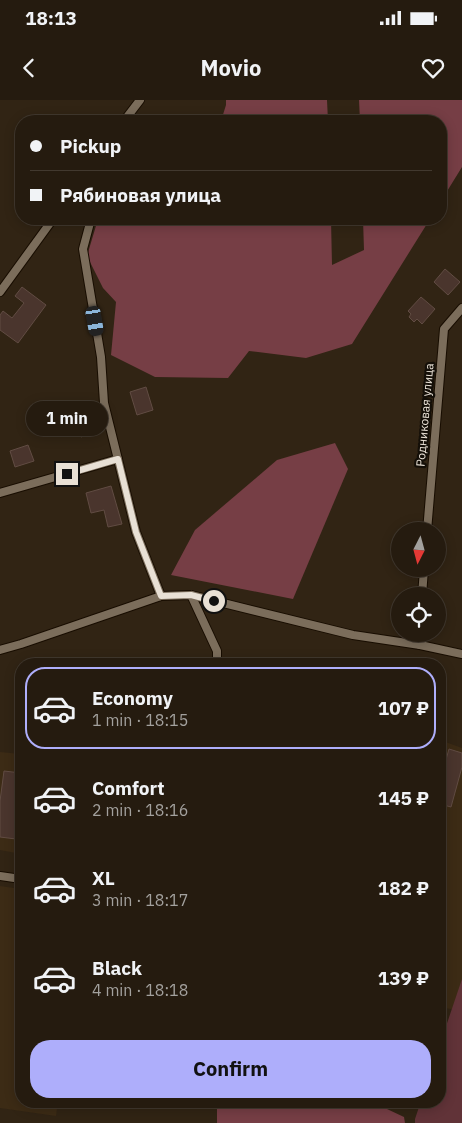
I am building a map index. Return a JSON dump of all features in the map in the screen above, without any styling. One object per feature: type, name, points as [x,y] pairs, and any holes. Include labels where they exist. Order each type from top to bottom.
[{"type":"street","points":[[129,115],[140,100]]},
{"type":"street","points":[[134,115],[140,100]]},
{"type":"street","points":[[0,292],[49,225]]},
{"type":"street","points":[[89,225],[83,249],[101,357],[104,404],[136,532],[161,596]]},
{"type":"street","name":"Родниковая улица","points":[[428,522],[444,330],[462,308]]},
{"type":"street","points":[[0,493],[118,459]]},
{"type":"street","points":[[191,595],[217,651],[217,658]]},
{"type":"street","points":[[0,650],[161,596],[191,595],[353,635],[420,644],[462,654]]},
{"type":"street","points":[[0,876],[15,878]]},
{"type":"shaded area","points":[[226,100],[327,100],[328,115],[223,115]]},
{"type":"shaded area","points":[[359,100],[462,100],[462,167],[447,191],[447,115],[360,115]]},
{"type":"shaded area","points":[[96,225],[331,225],[332,265],[364,250],[363,225],[426,225],[352,344],[306,358],[249,351],[228,378],[155,377],[111,355],[116,302],[103,288],[87,256]]},
{"type":"shaded area","points":[[335,443],[348,469],[293,599],[171,575],[195,530],[277,460]]},
{"type":"shaded area","points":[[446,742],[462,748],[461,1011],[446,1008]]},
{"type":"shaded area","points":[[0,752],[15,753],[15,853],[0,850]]},
{"type":"shaded area","points":[[0,886],[15,888],[15,1108],[57,1108],[56,1116],[0,1108]]},
{"type":"shaded area","points":[[462,979],[462,1123],[415,1123],[419,1108],[446,1108],[446,1026]]},
{"type":"shaded area","points":[[217,1108],[385,1108],[404,1117],[405,1123],[217,1123]]},
{"type":"building","points":[[445,269],[460,282],[448,295],[434,282]]},
{"type":"building","points":[[22,287],[46,305],[18,343],[0,330],[0,315],[3,311],[12,318],[24,303],[15,296]]},
{"type":"building","points":[[421,297],[435,309],[422,324],[417,319],[414,322],[409,317],[411,314],[408,311]]},
{"type":"building","points":[[146,387],[153,410],[137,415],[130,392]]},
{"type":"building","points":[[89,414],[95,431],[81,437],[74,419]]},
{"type":"building","points":[[28,445],[34,461],[15,467],[10,451]]},
{"type":"building","points":[[111,486],[122,524],[108,527],[104,510],[91,513],[86,493]]},
{"type":"building","points":[[449,749],[462,753],[462,767],[451,807],[446,806],[446,760]]},
{"type":"building","points":[[4,771],[15,772],[15,839],[0,837],[0,801]]},
{"type":"route","points":[[67,474],[118,459],[136,532],[161,596],[191,595],[214,601]]}]
